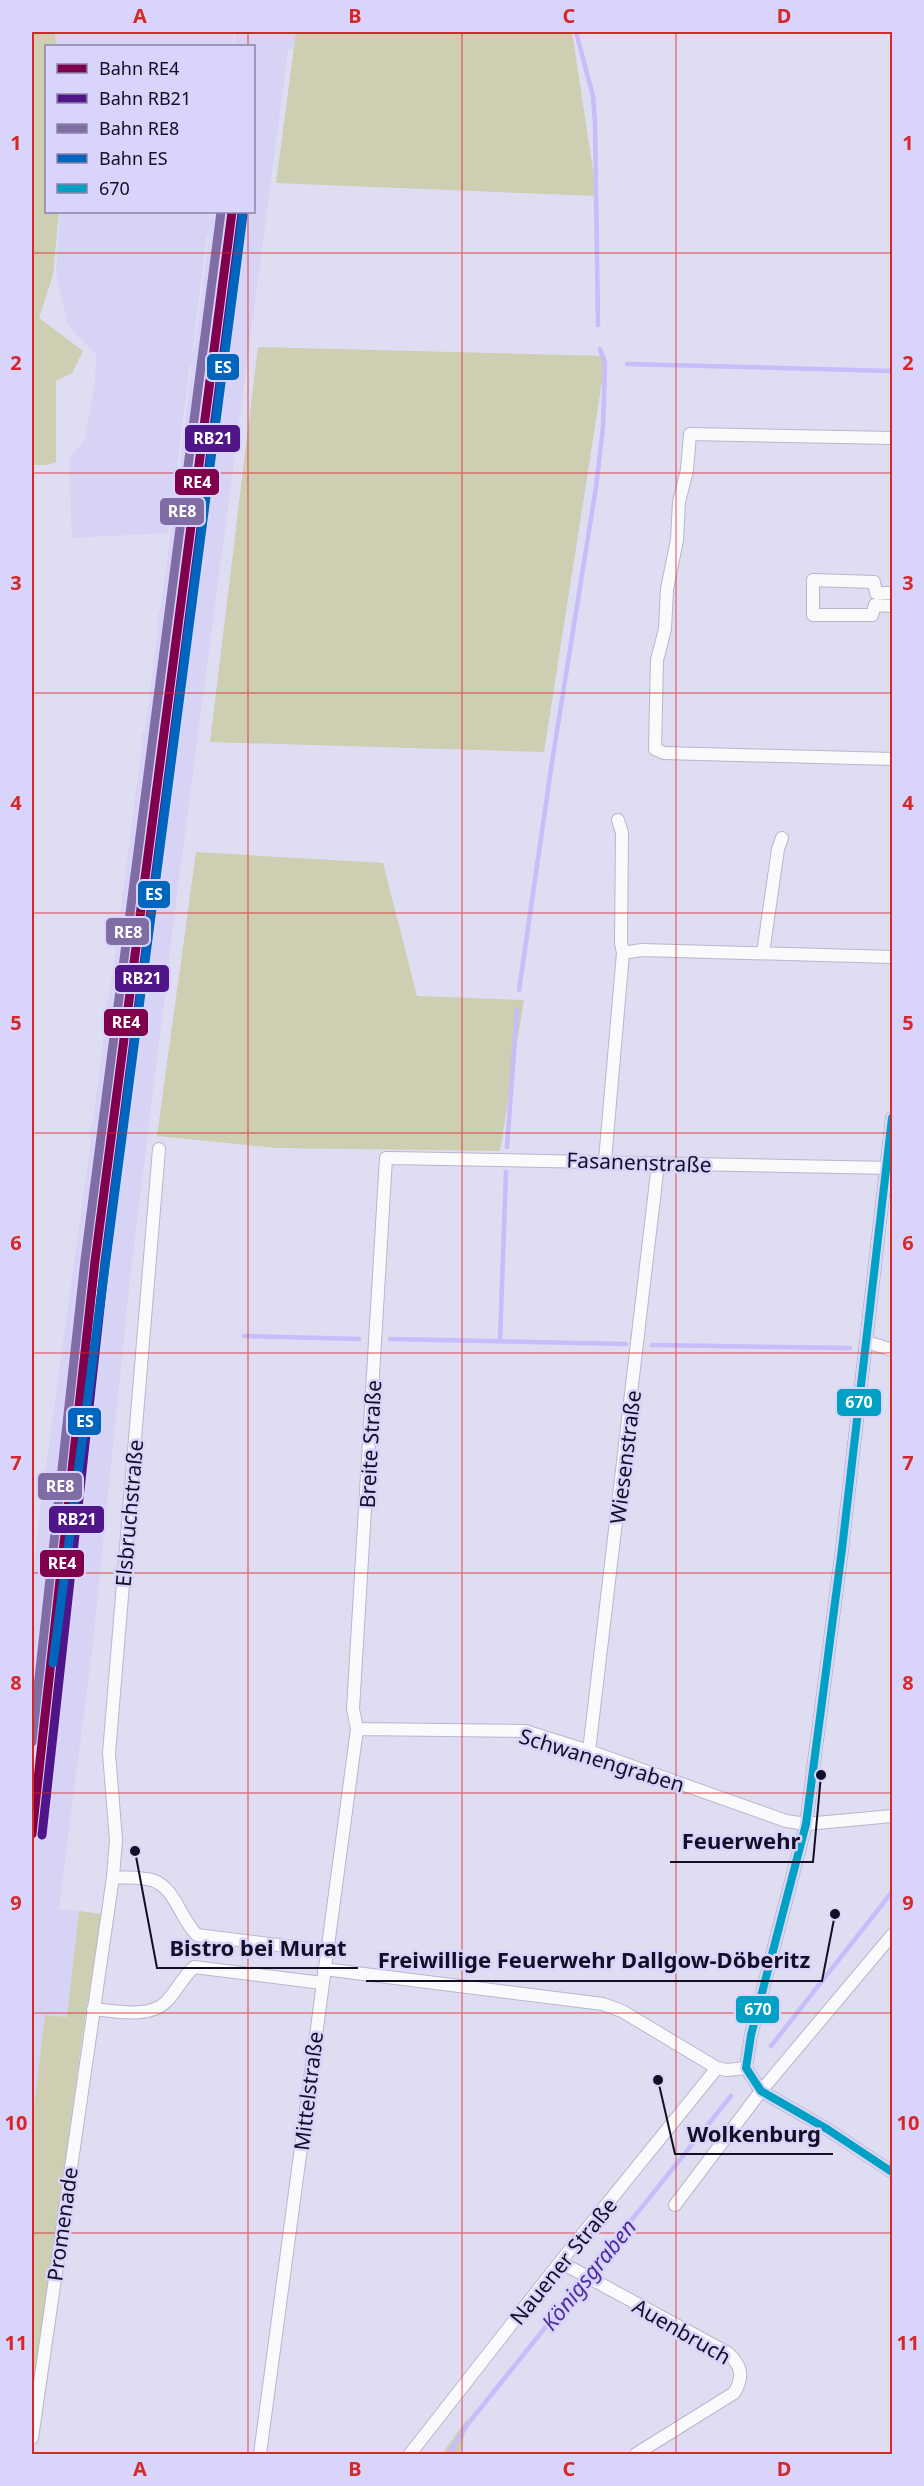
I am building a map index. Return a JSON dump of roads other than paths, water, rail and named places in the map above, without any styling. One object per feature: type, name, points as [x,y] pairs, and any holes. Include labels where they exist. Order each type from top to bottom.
[{"type":"street","points":[[892,438],[690,434],[687,470],[679,502],[677,540],[667,589],[665,629],[657,660],[655,749],[663,753],[892,759]]},
{"type":"street","points":[[813,580],[874,582],[876,599],[872,615],[813,615],[813,580]]},
{"type":"street","points":[[876,599],[892,593]]},
{"type":"street","points":[[876,599],[892,606]]},
{"type":"street","points":[[605,1160],[624,952],[621,943],[622,833],[618,820]]},
{"type":"street","points":[[762,953],[777,849],[782,838]]},
{"type":"street","points":[[624,952],[642,950],[892,957]]},
{"type":"street","points":[[892,1118],[889,1168],[806,1824],[751,2035],[746,2068],[761,2091],[827,2129],[892,2172]]},
{"type":"street","name":"Elsbruchstraße","points":[[93,2009],[113,1877],[116,1840],[109,1753],[159,1149]]},
{"type":"street","name":"Fasanenstraße","points":[[386,1158],[605,1160],[658,1164],[889,1168]]},
{"type":"street","name":"Breite Straße","points":[[357,1729],[353,1709],[386,1158]]},
{"type":"street","name":"Wiesenstraße","points":[[589,1751],[658,1164]]},
{"type":"street","points":[[867,1342],[892,1350]]},
{"type":"street","name":"Schwanengraben","points":[[357,1729],[525,1731],[589,1751],[786,1821],[806,1824],[892,1816]]},
{"type":"street","name":"Mittelstraße","points":[[261,2454],[357,1729]]},
{"type":"street","points":[[113,1877],[150,1879],[160,1884],[171,1894],[188,1926],[197,1935],[327,1952]]},
{"type":"street","points":[[675,2205],[761,2091],[892,1935]]},
{"type":"street","points":[[93,2009],[129,2012],[158,2008],[167,2001],[184,1976],[194,1967],[322,1983]]},
{"type":"street","points":[[324,1969],[603,2004],[622,2011],[717,2068],[727,2070],[746,2068]]},
{"type":"street","name":"Promenade","points":[[32,2438],[93,2009]]},
{"type":"street","name":"Nauener Straße","points":[[410,2454],[560,2262],[717,2068]]},
{"type":"street","name":"Auenbruch","points":[[560,2262],[591,2281],[728,2353],[737,2361],[741,2370],[740,2383],[734,2393],[636,2454]]},
{"type":"waterway","points":[[576,32],[593,96],[595,122],[598,325]]},
{"type":"waterway","points":[[519,990],[552,762],[596,487],[603,427],[605,363],[600,349]]},
{"type":"waterway","points":[[627,364],[892,371]]},
{"type":"waterway","points":[[507,1147],[517,1010]]},
{"type":"waterway","points":[[500,1341],[506,1172]]},
{"type":"waterway","points":[[244,1336],[359,1339]]},
{"type":"waterway","points":[[390,1339],[626,1344]]},
{"type":"waterway","points":[[652,1345],[850,1348]]},
{"type":"waterway","name":"Schwanengraben","points":[[771,2046],[892,1892]]},
{"type":"waterway","name":"Königsgraben","points":[[449,2454],[467,2425],[731,2096]]},
{"type":"rail line","name":"RE8","points":[[32,1742],[85,1260],[221,213]]},
{"type":"rail line","name":"RE4","points":[[32,1834],[95,1261],[232,213]]},
{"type":"rail line","name":"RB21","points":[[42,1835],[105,1262],[242,213]]},
{"type":"rail line","name":"ES","points":[[53,1663],[243,215]]},
{"type":"place","name":"Feuerwehr","points":[[821,1775]]},
{"type":"place","name":"Bistro bei Murat","points":[[135,1851]]},
{"type":"place","name":"Freiwillige Feuerwehr Dallgow-Döberitz","points":[[835,1914]]},
{"type":"place","name":"Wolkenburg","points":[[658,2080]]}]
